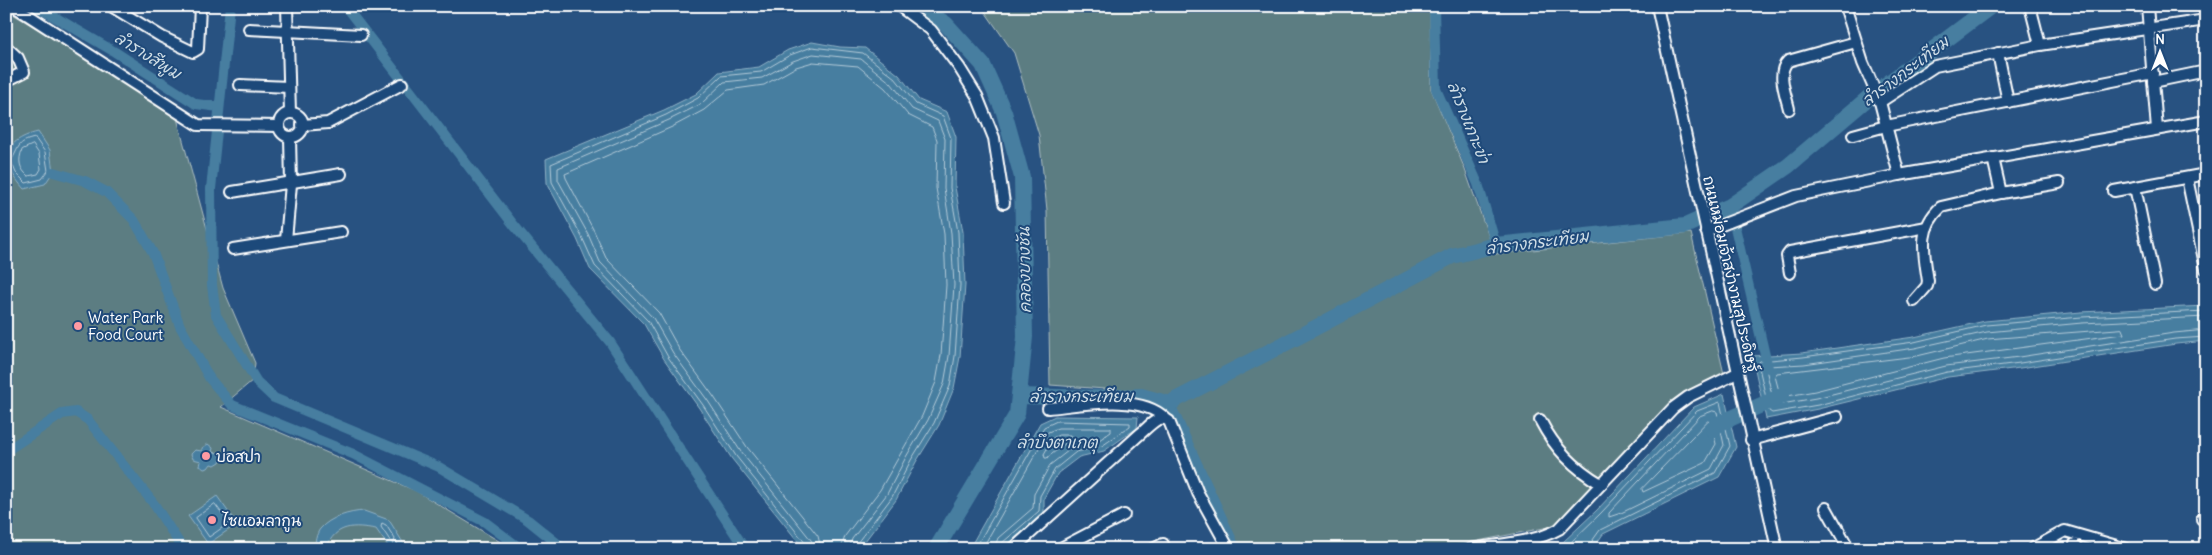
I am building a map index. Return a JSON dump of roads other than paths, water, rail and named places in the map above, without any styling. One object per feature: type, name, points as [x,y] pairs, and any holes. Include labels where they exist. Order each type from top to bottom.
[{"type":"street","points":[[14,6],[198,125],[279,126]]},
{"type":"street","points":[[111,6],[162,38],[192,52],[198,49],[200,40],[200,6]]},
{"type":"street","points":[[287,6],[290,113]]},
{"type":"street","points":[[899,6],[931,30],[959,67],[977,96],[994,138],[1004,203]]},
{"type":"street","name":"ถนนหม่อมเจ้าสง่างามสุประดิษฐ์","points":[[1657,6],[1776,549]]},
{"type":"street","points":[[1845,6],[1871,84],[1880,102],[1898,175]]},
{"type":"street","points":[[2030,6],[2040,45]]},
{"type":"street","points":[[2147,6],[2157,129]]},
{"type":"street","points":[[1880,102],[1935,66],[2040,45],[2206,20]]},
{"type":"street","points":[[248,29],[361,35]]},
{"type":"street","points":[[1789,109],[1782,72],[1784,65],[1788,61],[1856,42]]},
{"type":"street","points":[[6,47],[18,58],[24,72],[6,81]]},
{"type":"street","points":[[1998,53],[2008,102]]},
{"type":"street","points":[[1853,134],[2008,102],[2206,71]]},
{"type":"street","points":[[302,125],[328,122],[402,84]]},
{"type":"street","points":[[240,85],[289,87]]},
{"type":"street","points":[[290,113],[297,115],[302,125],[300,132],[290,136],[283,133],[279,126],[283,116],[290,113]]},
{"type":"street","points":[[1705,228],[1733,222],[1796,196],[1898,175],[2206,121]]},
{"type":"street","points":[[286,240],[291,182],[290,136]]},
{"type":"street","points":[[1993,158],[2001,193]]},
{"type":"street","points":[[232,192],[341,174]]},
{"type":"street","points":[[2114,191],[2206,174]]},
{"type":"street","points":[[2187,178],[2206,269]]},
{"type":"street","points":[[1914,301],[1927,286],[1928,281],[1923,253],[1927,227],[1935,212],[1941,207],[2001,193],[2059,183]]},
{"type":"street","points":[[2135,187],[2155,284]]},
{"type":"street","points":[[1790,272],[1787,256],[1790,252],[1927,227]]},
{"type":"street","points":[[232,249],[341,232]]},
{"type":"street","points":[[1471,549],[1550,534],[1559,529],[1673,408],[1688,397],[1737,373]]},
{"type":"street","points":[[1048,408],[1115,403],[1134,404],[1153,408],[1170,421],[1198,493],[1229,549]]},
{"type":"street","points":[[1751,436],[1837,417]]},
{"type":"street","points":[[1013,549],[1140,434],[1160,418],[1165,418]]},
{"type":"street","points":[[1540,420],[1549,437],[1566,459],[1584,474],[1601,484]]},
{"type":"street","points":[[1826,508],[1849,549]]},
{"type":"street","points":[[1059,549],[1124,515]]},
{"type":"street","points":[[2032,549],[2065,531],[2127,549]]},
{"type":"water","points":[[812,42],[840,47],[865,48],[899,75],[919,100],[947,112],[956,137],[955,187],[963,232],[965,285],[960,357],[954,388],[939,425],[916,462],[896,500],[859,549],[804,549],[732,459],[664,359],[644,324],[590,269],[577,239],[547,183],[546,159],[664,110],[696,94],[719,72],[759,67],[788,50]]},
{"type":"water","points":[[38,132],[50,150],[53,172],[45,184],[24,189],[11,170],[8,154],[11,147],[17,141]]},
{"type":"water","points":[[2206,306],[2206,341],[1948,377],[1818,409],[1766,419],[1752,356],[1802,353],[1914,337],[1985,321],[2081,312]]},
{"type":"water","points":[[1724,394],[1736,447],[1719,477],[1603,534],[1593,549],[1535,549],[1562,543],[1597,510],[1694,407]]},
{"type":"water","name":"ลำบึงตาเกตุ","points":[[1055,416],[1138,417],[1137,428],[1104,451],[1079,457],[1058,473],[1044,498],[1044,513],[1003,549],[969,549],[1040,423]]},
{"type":"water","name":"บ่อสปา","points":[[208,444],[213,448],[212,452],[219,453],[222,457],[220,462],[215,465],[211,464],[208,468],[204,469],[200,466],[201,461],[193,459],[191,454],[195,450],[202,451],[202,448]]},
{"type":"water","name":"ไซแอมลากูน","points":[[217,496],[237,524],[208,544],[188,516]]},
{"type":"water","points":[[364,511],[389,520],[407,549],[390,549],[376,529],[353,527],[346,528],[335,535],[326,549],[314,549],[320,529],[329,521],[340,516]]},
{"type":"waterway","name":"ลำรางสีพูม","points":[[36,6],[115,52],[196,104],[219,107]]},
{"type":"waterway","points":[[230,6],[211,189],[212,285],[216,315],[257,382],[274,398],[439,467],[528,520],[564,549]]},
{"type":"waterway","points":[[345,6],[513,224],[610,342],[745,549]]},
{"type":"waterway","name":"คลองบางชัน","points":[[918,6],[946,24],[983,65],[1004,112],[1022,177],[1025,337],[1017,414],[936,549]]},
{"type":"waterway","name":"ลำรางเกาะข่า","points":[[1434,6],[1436,89],[1478,184],[1496,245]]},
{"type":"waterway","name":"ลำรางกระเทียม","points":[[1019,396],[1100,398],[1141,396],[1170,404],[1452,256],[1496,245],[1685,226],[1730,206],[1788,166],[1867,99],[1991,6]]},
{"type":"waterway","points":[[53,172],[85,181],[106,192],[134,220],[153,253],[180,326],[210,379],[232,405],[353,454],[485,522],[521,549]]},
{"type":"waterway","points":[[1730,206],[1768,368]]},
{"type":"waterway","points":[[1713,430],[1718,424],[1782,396]]},
{"type":"waterway","points":[[1170,404],[1236,549]]},
{"type":"waterway","points":[[6,451],[62,414],[76,412],[88,420],[154,504],[183,549]]},
{"type":"place","name":"Water Park Food Court","points":[[78,326]]},
{"type":"place","name":"บ่อสปา","points":[[206,456]]},
{"type":"place","name":"ไซแอมลากูน","points":[[212,520]]}]
